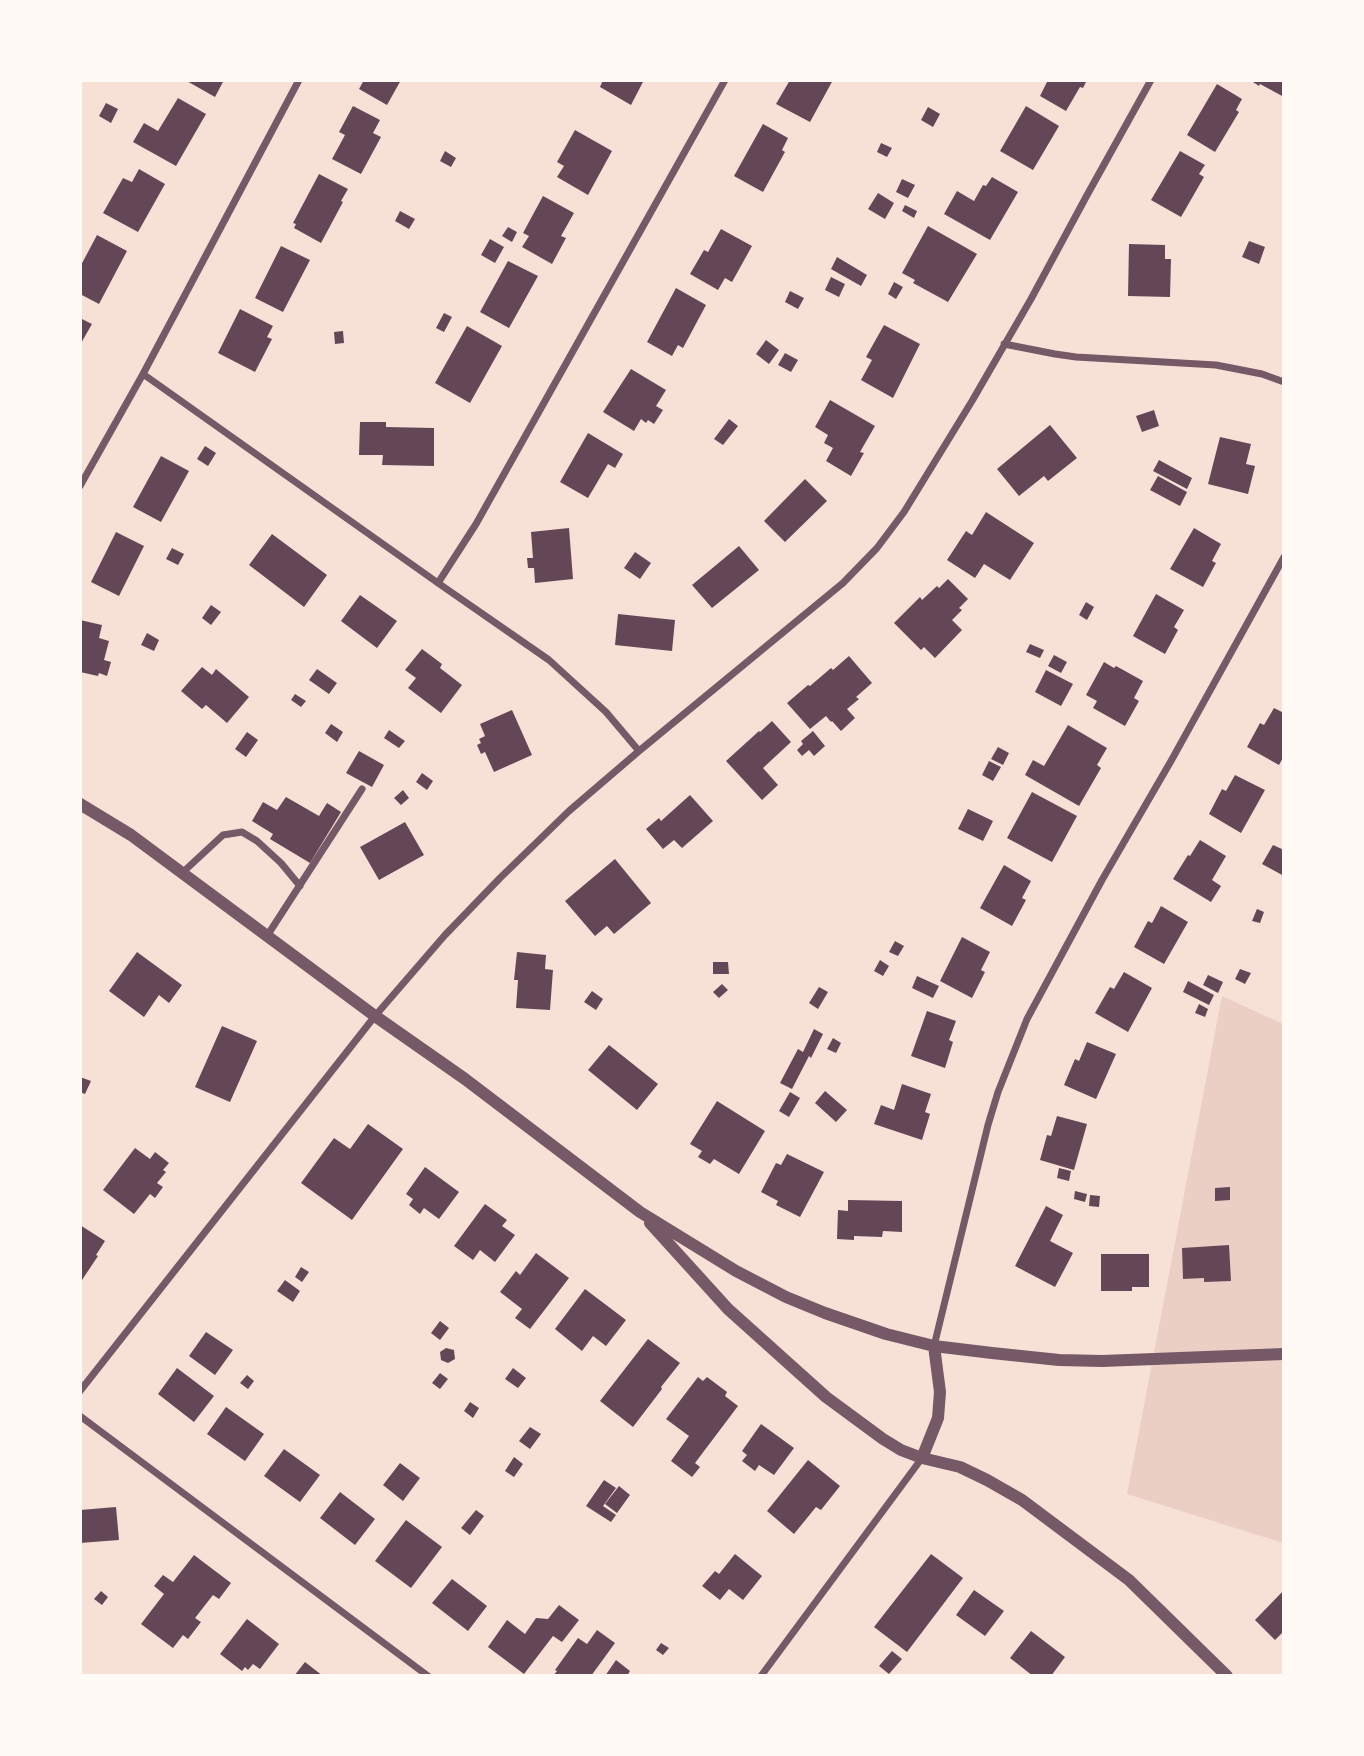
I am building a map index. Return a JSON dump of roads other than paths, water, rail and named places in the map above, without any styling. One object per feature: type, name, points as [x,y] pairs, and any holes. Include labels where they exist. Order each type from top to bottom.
[{"type":"street","points":[[80,486],[143,374],[299,80]]},
{"type":"street","points":[[438,583],[482,512],[725,80]]},
{"type":"street","points":[[80,1391],[375,1016],[445,934],[569,811],[843,583],[877,548],[904,512],[972,401],[1151,80]]},
{"type":"street","points":[[1004,344],[1076,357],[1216,365],[1262,374],[1283,382]]},
{"type":"street","points":[[143,374],[549,660],[606,712],[639,751]]},
{"type":"street","points":[[761,1675],[922,1458],[938,1418],[940,1392],[934,1346],[988,1125],[1027,1018],[1283,556]]},
{"type":"street","points":[[267,936],[362,789]]},
{"type":"street","points":[[80,804],[131,835],[375,1016],[465,1079],[640,1212],[736,1271],[786,1297],[825,1313],[934,1346],[1059,1360],[1102,1361],[1283,1354]]},
{"type":"street","points":[[182,873],[223,835],[243,832],[281,863],[300,886]]},
{"type":"street","points":[[640,1212],[728,1309],[826,1397],[901,1450],[960,1467],[1022,1500],[1129,1580],[1227,1675]]},
{"type":"street","points":[[80,1416],[428,1675]]}]
